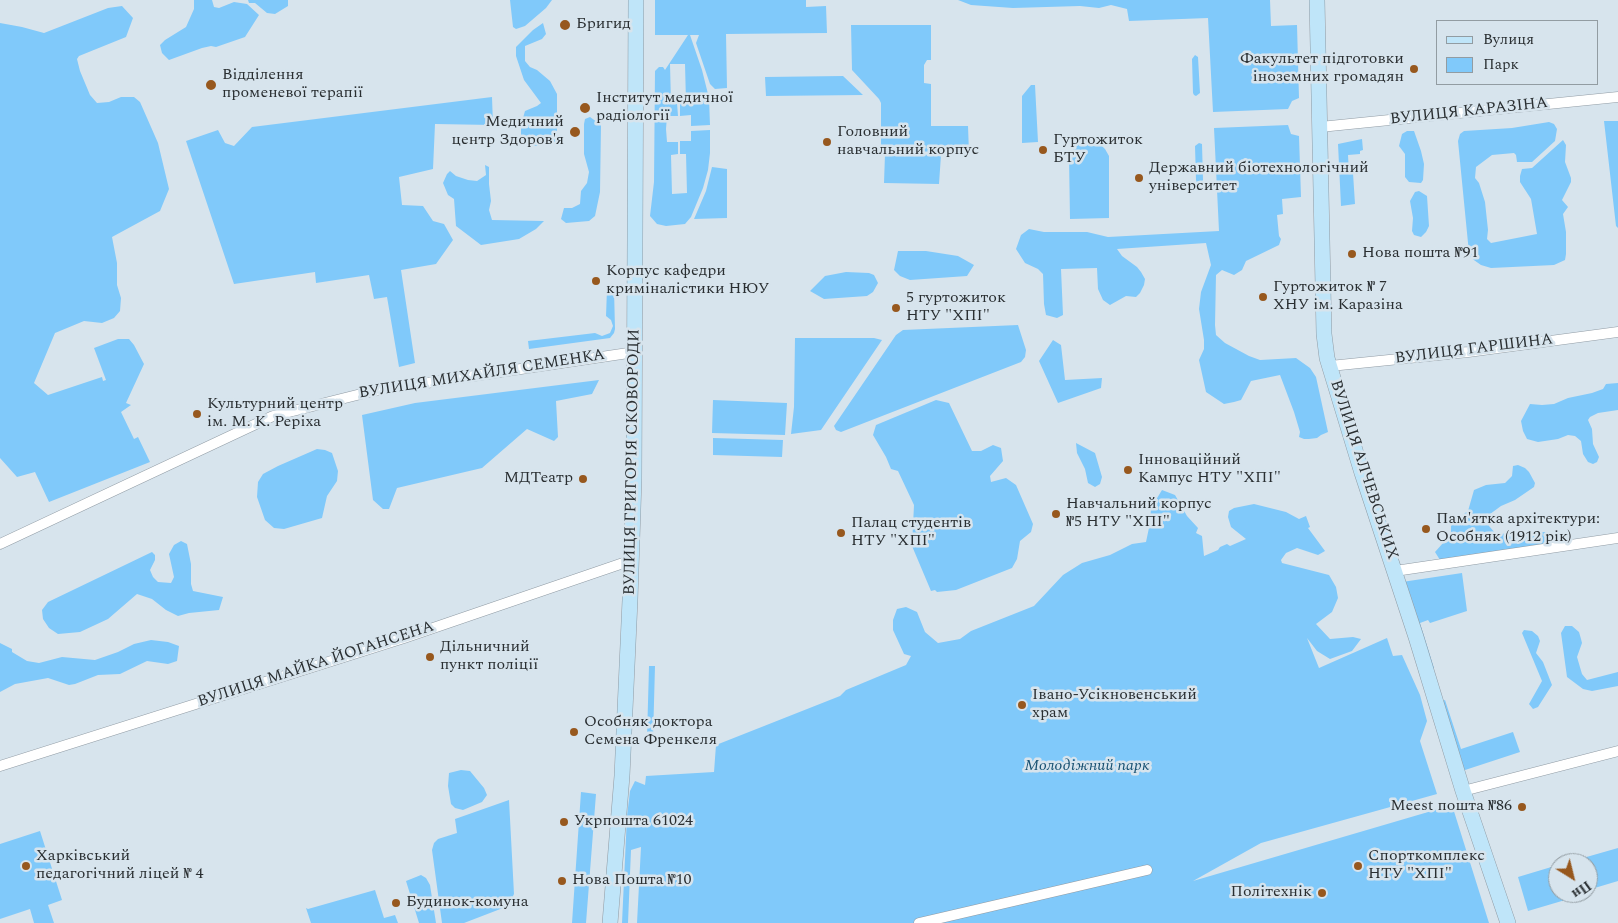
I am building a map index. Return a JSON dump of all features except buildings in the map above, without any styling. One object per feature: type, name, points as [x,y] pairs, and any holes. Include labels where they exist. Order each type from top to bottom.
[{"type":"street","name":"ВУЛИЦЯ ГРИГОРІЯ СКОВОРОДИ","points":[[610,923],[622,776],[632,560],[635,429],[636,0]]},
{"type":"street","name":"ВУЛИЦЯ АЛЧЕВСЬКИХ","points":[[1317,0],[1324,334],[1330,366],[1463,791],[1508,923]]},
{"type":"street","name":"ВУЛИЦЯ КАРАЗІНА","points":[[1320,127],[1618,97]]},
{"type":"street","name":"ВУЛИЦЯ ГАРШИНА","points":[[1330,366],[1468,352],[1618,332]]},
{"type":"street","name":"ВУЛИЦЯ МИХАЙЛЯ СЕМЕНКА","points":[[0,544],[273,416],[373,390],[635,352]]},
{"type":"street","points":[[1395,571],[1618,538]]},
{"type":"street","name":"ВУЛИЦЯ МАЙКА ЙОГАНСЕНА","points":[[0,766],[404,638],[632,560]]},
{"type":"street","points":[[1463,791],[1618,750]]},
{"type":"street","points":[[919,923],[1147,870]]},
{"type":"green space","points":[[194,0],[212,0],[214,7],[219,8],[234,2],[247,4],[259,15],[245,37],[216,47],[202,48],[169,60],[162,53],[160,45],[186,27],[194,9]]},
{"type":"green space","points":[[248,0],[288,0],[288,6],[275,14],[267,13],[255,3],[249,3]]},
{"type":"green space","points":[[510,0],[552,0],[546,8],[525,26],[516,29],[513,27]]},
{"type":"green space","points":[[655,0],[806,0],[806,7],[826,6],[827,33],[726,34],[727,88],[715,89],[710,84],[696,43],[699,35],[690,35],[709,98],[710,125],[691,126],[691,115],[680,116],[680,103],[686,102],[685,64],[670,64],[671,103],[677,103],[678,116],[667,116],[666,129],[667,142],[678,142],[678,154],[671,155],[672,194],[687,193],[686,154],[680,154],[680,141],[691,141],[691,131],[710,130],[708,170],[691,217],[685,224],[666,226],[657,224],[650,216],[654,182],[655,71],[659,67],[663,67],[665,70],[688,35],[655,35]]},
{"type":"green space","points":[[958,0],[1270,0],[1271,26],[1297,25],[1299,98],[1292,101],[1288,109],[1213,112],[1208,18],[1129,21],[1127,9],[1111,5],[1099,8],[1080,6],[1013,8],[971,5]]},
{"type":"green space","points":[[122,6],[133,18],[126,37],[79,56],[77,59],[80,71],[90,95],[97,103],[109,102],[121,97],[134,97],[140,102],[158,143],[169,189],[160,211],[112,237],[117,263],[117,285],[121,298],[120,311],[114,318],[102,323],[84,321],[55,333],[34,383],[48,395],[102,377],[103,381],[106,380],[94,348],[118,339],[129,339],[144,364],[126,403],[131,405],[121,412],[134,439],[138,437],[150,462],[49,502],[35,472],[17,477],[0,458],[0,23],[44,33],[108,8]]},
{"type":"green space","points":[[543,23],[546,34],[542,39],[525,46],[525,61],[530,67],[537,70],[550,81],[557,94],[557,135],[556,142],[549,145],[531,146],[521,138],[521,125],[525,111],[541,103],[524,80],[516,56],[516,47]]},
{"type":"green space","points":[[851,25],[931,25],[931,60],[927,60],[924,65],[924,83],[931,84],[931,126],[968,126],[969,153],[881,150],[881,103],[852,70]]},
{"type":"green space","points":[[1195,55],[1198,57],[1200,93],[1196,96],[1193,93],[1192,59]]},
{"type":"green space","points":[[843,76],[863,95],[766,96],[765,77]]},
{"type":"green space","points":[[1031,85],[1035,85],[1038,142],[1022,143],[1022,96]]},
{"type":"green space","points":[[492,97],[493,125],[435,124],[433,169],[399,177],[402,205],[423,206],[433,221],[444,224],[453,240],[436,264],[401,270],[415,363],[399,367],[387,297],[374,299],[369,275],[316,283],[315,272],[234,284],[186,141],[218,130],[225,143],[234,146],[252,127]]},
{"type":"green space","points":[[590,117],[601,125],[600,192],[595,216],[589,221],[566,223],[561,219],[564,208],[572,208],[580,204],[581,191],[587,183],[589,172],[584,154],[584,124],[585,119]]},
{"type":"green space","points":[[1604,121],[1618,121],[1618,228],[1616,226]]},
{"type":"green space","points":[[1549,122],[1554,124],[1557,129],[1555,141],[1532,162],[1517,162],[1514,153],[1492,155],[1476,167],[1475,178],[1479,183],[1485,202],[1487,239],[1491,243],[1537,234],[1531,199],[1520,182],[1520,176],[1522,169],[1532,168],[1563,140],[1566,145],[1565,162],[1571,178],[1571,182],[1562,200],[1568,207],[1563,214],[1566,232],[1565,260],[1554,265],[1491,268],[1481,265],[1471,258],[1469,253],[1458,141],[1460,134],[1464,131],[1512,128]]},
{"type":"green space","points":[[1288,125],[1291,134],[1299,136],[1301,197],[1282,199],[1283,214],[1277,215],[1281,239],[1279,245],[1246,261],[1242,270],[1234,275],[1222,270],[1216,275],[1215,325],[1216,335],[1225,343],[1249,356],[1260,360],[1296,358],[1310,368],[1316,377],[1328,432],[1317,438],[1309,439],[1299,437],[1300,432],[1294,412],[1280,375],[1251,381],[1241,400],[1234,402],[1224,404],[1206,392],[1199,360],[1204,349],[1204,340],[1199,309],[1201,292],[1211,265],[1206,243],[1117,249],[1122,256],[1137,267],[1145,279],[1140,293],[1136,297],[1126,296],[1110,305],[1103,300],[1098,289],[1097,268],[1061,269],[1063,315],[1057,318],[1046,315],[1043,274],[1038,269],[1025,263],[1016,249],[1021,235],[1029,229],[1044,232],[1087,232],[1108,237],[1219,231],[1214,128]]},
{"type":"green space","points":[[1407,131],[1414,131],[1421,151],[1424,164],[1423,180],[1421,183],[1409,182],[1405,177],[1405,154],[1399,146],[1402,134]]},
{"type":"green space","points":[[1362,139],[1363,150],[1360,151],[1360,154],[1348,155],[1349,173],[1353,173],[1355,204],[1341,206],[1338,144]]},
{"type":"green space","points":[[1083,142],[1100,144],[1109,156],[1109,218],[1070,219],[1069,156],[1076,144]]},
{"type":"green space","points":[[1199,143],[1202,144],[1203,180],[1200,184],[1196,180],[1195,146]]},
{"type":"green space","points":[[885,154],[941,155],[939,184],[884,183]]},
{"type":"green space","points":[[485,165],[489,167],[491,201],[489,210],[492,220],[544,221],[536,229],[519,239],[481,245],[456,226],[454,199],[448,195],[443,183],[447,174],[450,171],[456,176],[477,181],[486,175]]},
{"type":"green space","points":[[712,167],[727,169],[727,218],[694,219],[706,191]]},
{"type":"green space","points":[[1419,191],[1427,196],[1429,226],[1421,237],[1414,235],[1412,231],[1413,218],[1410,201],[1415,192]]},
{"type":"green space","points":[[898,251],[926,251],[958,256],[974,265],[967,276],[910,280],[900,276],[894,270]]},
{"type":"green space","points":[[846,272],[869,273],[874,275],[878,283],[873,292],[867,296],[824,299],[810,291],[825,276]]},
{"type":"green space","points":[[607,289],[614,289],[615,329],[610,338],[529,349],[528,341],[595,333],[602,336],[610,333],[613,326],[611,320],[606,316]]},
{"type":"green space","points":[[1018,325],[1026,350],[1025,357],[1021,362],[841,432],[836,430],[834,426],[896,335],[903,330]]},
{"type":"green space","points":[[795,338],[874,338],[882,340],[821,430],[791,434],[794,407]]},
{"type":"green space","points":[[1053,340],[1061,345],[1065,380],[1102,378],[1101,388],[1058,403],[1039,361]]},
{"type":"green space","points":[[599,380],[592,394],[556,401],[558,437],[554,441],[527,429],[482,468],[397,488],[389,509],[383,509],[373,500],[362,415],[415,403]]},
{"type":"green space","points":[[1618,383],[1618,410],[1598,413],[1588,420],[1592,429],[1593,444],[1599,457],[1597,462],[1593,464],[1588,462],[1583,454],[1581,441],[1575,436],[1568,435],[1558,439],[1538,442],[1527,439],[1521,421],[1530,404],[1554,404],[1568,398],[1603,389],[1606,384]]},
{"type":"green space","points":[[713,400],[787,403],[785,435],[712,433]]},
{"type":"green space","points":[[936,400],[949,403],[972,451],[981,451],[993,445],[1001,448],[1003,461],[990,476],[991,482],[1006,478],[1016,485],[1033,524],[1031,532],[1020,541],[1017,559],[1012,568],[956,590],[937,592],[935,590],[931,591],[912,546],[914,505],[898,471],[891,469],[873,435],[876,425]]},
{"type":"green space","points":[[713,438],[783,440],[782,457],[713,455]]},
{"type":"green space","points":[[1076,443],[1095,453],[1102,477],[1100,484],[1095,487],[1088,483],[1085,469],[1077,453]]},
{"type":"green space","points":[[317,449],[332,453],[338,471],[337,481],[327,496],[322,518],[284,529],[274,528],[265,520],[257,497],[258,482],[263,474]]},
{"type":"green space","points":[[1518,465],[1529,472],[1535,483],[1534,487],[1486,517],[1489,526],[1496,534],[1545,532],[1548,536],[1547,541],[1537,547],[1440,560],[1435,552],[1451,534],[1451,526],[1455,520],[1468,511],[1474,490],[1486,485],[1505,483],[1512,476],[1513,466]]},
{"type":"green space","name":"Молодіжний парк","points":[[1162,490],[1175,495],[1187,516],[1198,528],[1196,533],[1202,536],[1204,556],[1227,544],[1230,546],[1246,539],[1231,527],[1228,517],[1229,511],[1234,508],[1254,504],[1286,512],[1299,519],[1306,516],[1310,527],[1308,528],[1325,551],[1318,555],[1297,548],[1286,553],[1281,560],[1282,563],[1329,575],[1336,587],[1338,598],[1332,612],[1316,624],[1330,639],[1353,637],[1361,639],[1352,651],[1330,659],[1317,651],[1307,638],[1319,668],[1387,638],[1393,656],[1402,655],[1420,695],[1427,721],[1420,741],[1437,794],[1261,843],[1193,881],[1452,805],[1489,923],[637,923],[641,847],[631,850],[628,923],[622,923],[627,816],[630,791],[635,781],[645,785],[646,776],[714,772],[716,745],[840,696],[846,690],[906,665],[911,656],[904,654],[893,630],[893,620],[897,609],[906,607],[917,612],[925,632],[938,643],[960,639],[971,631],[1034,606],[1063,575],[1082,563],[1110,555],[1132,544],[1146,542],[1151,508]]},
{"type":"green space","points":[[181,541],[187,544],[193,591],[223,597],[219,610],[178,616],[166,610],[152,599],[137,594],[108,619],[80,632],[58,634],[49,628],[43,619],[42,610],[48,602],[152,552],[155,555],[155,560],[150,570],[153,577],[158,582],[171,583],[174,577],[169,554],[174,545]]},
{"type":"green space","points":[[1462,573],[1467,611],[1430,623],[1428,620],[1420,623],[1434,668],[1430,669],[1402,582]]},
{"type":"green space","points":[[1565,626],[1572,626],[1579,632],[1582,643],[1577,657],[1582,674],[1587,680],[1618,672],[1618,686],[1592,691],[1583,689],[1567,677],[1561,633]]},
{"type":"green space","points":[[1524,630],[1532,631],[1538,636],[1540,641],[1536,653],[1543,662],[1552,685],[1538,707],[1533,709],[1529,704],[1542,681],[1522,633]]},
{"type":"green space","points":[[151,640],[168,642],[179,646],[177,661],[168,664],[147,661],[120,674],[98,675],[69,685],[48,678],[15,684],[0,692],[0,643],[12,649],[12,652],[27,661],[39,663],[62,657],[95,660],[134,644]]},
{"type":"green space","points":[[649,666],[655,666],[653,739],[647,738]]},
{"type":"green space","points":[[1445,700],[1461,749],[1513,732],[1520,752],[1462,771],[1439,702]]},
{"type":"green space","points":[[461,770],[470,771],[484,788],[487,795],[482,802],[463,810],[455,808],[451,804],[448,786],[449,773]]},
{"type":"green space","points":[[581,792],[596,794],[586,923],[572,923]]},
{"type":"green space","points":[[509,800],[514,894],[510,902],[503,908],[464,923],[442,923],[432,850],[434,843],[438,839],[457,833],[455,819]]},
{"type":"green space","name":"Харківський педагогічний ліцей № 4","points":[[40,831],[62,900],[48,905],[54,923],[34,923],[30,909],[0,919],[0,844]]},
{"type":"green space","points":[[1618,848],[1618,881],[1598,887],[1598,854]]},
{"type":"green space","points":[[1548,868],[1548,903],[1555,903],[1528,911],[1518,877]]},
{"type":"green space","points":[[421,875],[426,878],[430,885],[436,923],[419,923],[406,881]]},
{"type":"green space","points":[[375,890],[384,918],[395,915],[398,923],[311,923],[306,908]]},
{"type":"place","name":"Бригид","points":[[565,25]]},
{"type":"place","name":"Факультет підготовки іноземних громадян","points":[[1414,69]]},
{"type":"place","name":"Відділення променевої терапії","points":[[211,85]]},
{"type":"place","name":"Інститут медичної радіології","points":[[585,108]]},
{"type":"place","name":"Медичний центр Здоров'я","points":[[575,132]]},
{"type":"place","name":"Головний навчальний корпус","points":[[827,142]]},
{"type":"place","name":"Гуртожиток БТУ","points":[[1043,150]]},
{"type":"place","name":"Державний біотехнологічний університет","points":[[1139,178]]},
{"type":"place","name":"Нова пошта №91","points":[[1352,254]]},
{"type":"place","name":"Корпус кафедри криміналістики НЮУ","points":[[596,281]]},
{"type":"place","name":"Гуртожиток № 7 ХНУ ім. Каразіна","points":[[1263,297]]},
{"type":"place","name":"5 гуртожиток НТУ \"ХПІ\"","points":[[896,308]]},
{"type":"place","name":"Культурний центр ім. М. К. Реріха","points":[[197,414]]},
{"type":"place","name":"Інноваційний Кампус НТУ \"ХПІ\"","points":[[1128,470]]},
{"type":"place","name":"МДТеатр","points":[[583,479]]},
{"type":"place","name":"Навчальний корпус №5 НТУ \"ХПІ\"","points":[[1056,514]]},
{"type":"place","name":"Пам'ятка архітектури: Особняк (1912 рік)","points":[[1426,529]]},
{"type":"place","name":"Палац студентів НТУ \"ХПІ\"","points":[[841,533]]},
{"type":"place","name":"Дільничний пункт поліції","points":[[430,657]]},
{"type":"place","name":"Івано-Усікновенський храм","points":[[1022,705]]},
{"type":"place","name":"Особняк доктора Семена Френкеля","points":[[574,732]]},
{"type":"place","name":"Meest пошта №86","points":[[1522,807]]},
{"type":"place","name":"Укрпошта 61024","points":[[564,822]]},
{"type":"place","name":"Харківський педагогічний ліцей № 4","points":[[26,866]]},
{"type":"place","name":"Спорткомплекс НТУ \"ХПІ\"","points":[[1358,866]]},
{"type":"place","name":"Нова Пошта №10","points":[[562,881]]},
{"type":"place","name":"Політехнік","points":[[1322,893]]},
{"type":"place","name":"Будинок-комуна","points":[[396,903]]}]
